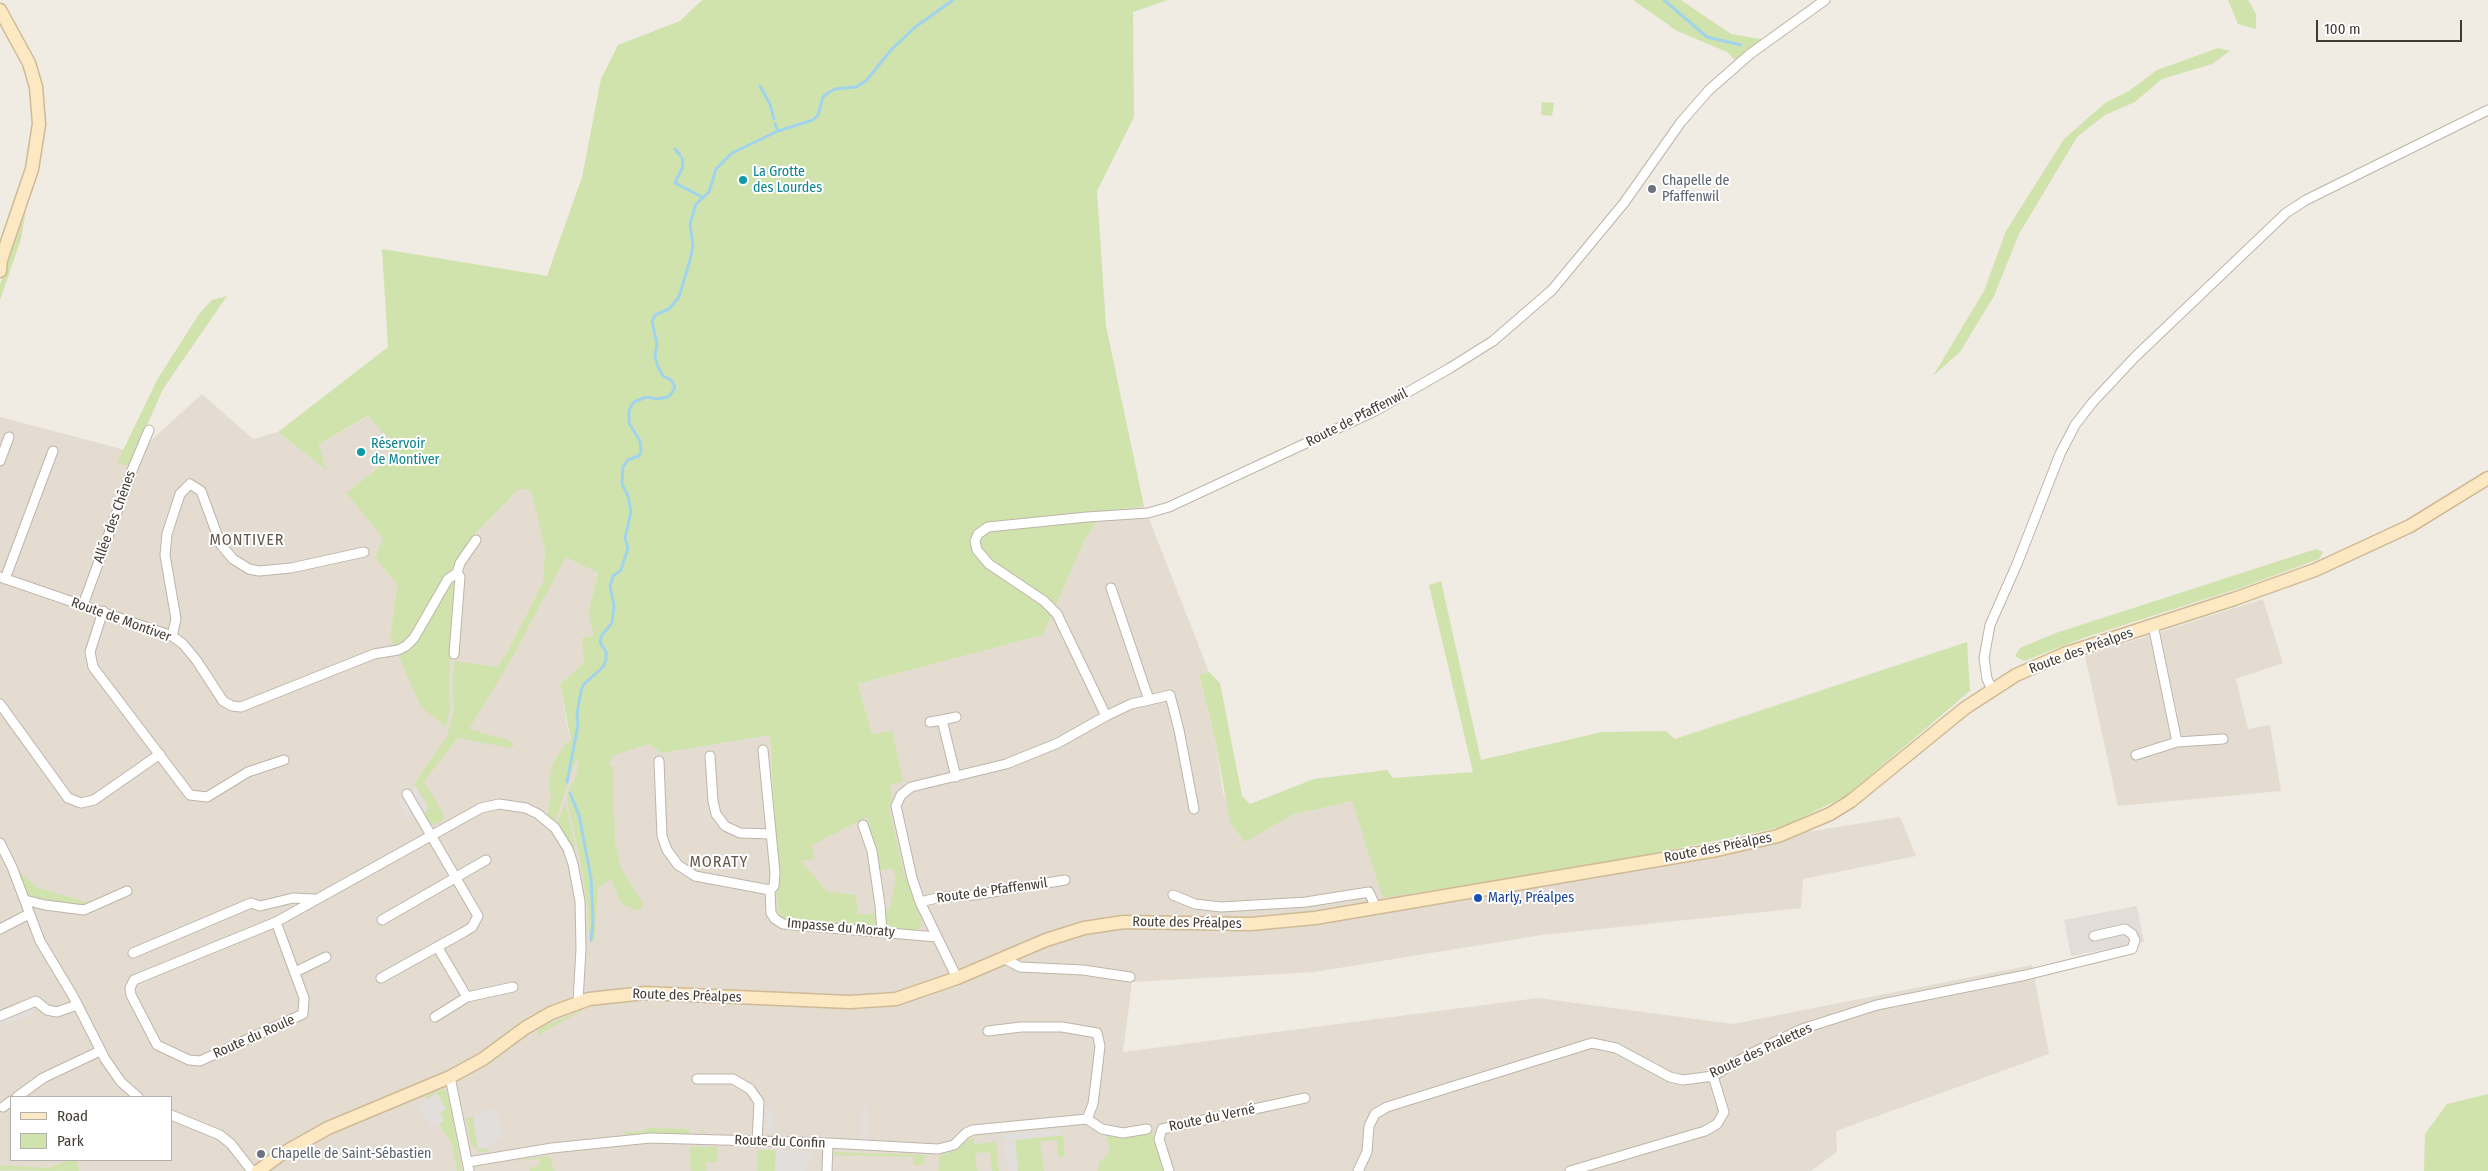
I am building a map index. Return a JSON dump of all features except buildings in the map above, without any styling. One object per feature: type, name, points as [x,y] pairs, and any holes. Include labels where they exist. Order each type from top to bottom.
[{"type":"main road","points":[[0,10],[29,63],[36,87],[39,111],[38,136],[33,162],[0,264]]},
{"type":"main road","name":"Route des Préalpes","points":[[258,1171],[280,1155],[328,1128],[450,1077],[483,1059],[525,1028],[551,1013],[578,1001],[645,993],[850,1002],[887,1000],[904,997],[957,978],[1046,940],[1084,928],[1124,922],[1251,924],[1315,918],[1717,850],[1778,836],[1830,814],[1851,801],[1965,708],[1992,689],[2043,662],[2315,570],[2410,526],[2488,478]]},
{"type":"street","name":"Route de Pfaffenwil","points":[[1106,716],[1057,614],[1044,602],[990,564],[977,550],[976,541],[983,529],[1087,517],[1148,513],[1169,507],[1375,411],[1493,341],[1552,290],[1624,203],[1681,122],[1709,90],[1750,54],[1825,0]]},
{"type":"street","points":[[1992,689],[1987,679],[1984,658],[1987,634],[2060,454],[2075,425],[2092,403],[2135,357],[2291,208],[2488,110]]},
{"type":"street","name":"Allée des Chênes","points":[[83,605],[133,468],[149,430]]},
{"type":"street","points":[[0,461],[9,437]]},
{"type":"street","points":[[3,578],[54,451]]},
{"type":"street","points":[[172,636],[176,619],[165,555],[166,534],[180,494],[190,484],[200,491],[221,545],[232,559],[249,569],[259,571],[292,568],[364,552]]},
{"type":"street","name":"Route de Montiver","points":[[3,578],[172,636],[183,644],[197,661],[223,701],[232,706],[241,707],[384,652],[398,650],[414,638],[448,579],[457,573],[460,563],[476,540]]},
{"type":"street","points":[[454,654],[460,577],[457,573]]},
{"type":"street","points":[[1111,588],[1149,700]]},
{"type":"street","points":[[103,611],[90,652],[93,667],[190,795],[207,797],[248,772],[284,760]]},
{"type":"street","points":[[2154,625],[2176,742]]},
{"type":"street","name":"Route de Pfaffenwil","points":[[957,978],[920,902],[912,878],[896,806],[901,795],[911,787],[1006,764],[1058,743],[1125,707],[1170,695],[1179,730],[1194,809]]},
{"type":"street","points":[[0,704],[68,798],[81,803],[94,800],[160,754]]},
{"type":"street","points":[[930,722],[956,717]]},
{"type":"street","points":[[942,720],[956,777]]},
{"type":"street","points":[[2136,755],[2176,742],[2222,739]]},
{"type":"street","name":"Impasse du Moraty","points":[[763,750],[775,873],[774,886],[770,890],[771,913],[775,919],[783,924],[937,937]]},
{"type":"street","points":[[710,756],[713,801],[716,814],[725,826],[740,833],[771,834]]},
{"type":"street","points":[[659,761],[662,836],[667,850],[678,865],[695,876],[770,890]]},
{"type":"street","points":[[381,978],[438,948],[472,927],[478,916],[407,794]]},
{"type":"street","name":"Route du Roule","points":[[276,922],[304,998],[304,1014],[200,1061],[189,1060],[157,1045],[131,995],[130,988],[134,980],[276,922],[314,899],[481,808],[499,804],[526,808],[538,814],[555,828],[568,849],[577,882],[581,949],[578,1001]]},
{"type":"street","points":[[863,825],[872,850],[882,932]]},
{"type":"street","points":[[0,843],[8,857],[40,941],[77,1005],[100,1051],[121,1082],[137,1096]]},
{"type":"street","points":[[382,920],[486,860]]},
{"type":"street","name":"Route de Pfaffenwil","points":[[920,902],[942,897],[974,896],[1065,880]]},
{"type":"street","points":[[25,900],[45,905],[84,910],[127,891]]},
{"type":"street","name":"Route des Préalpes","points":[[1173,895],[1194,904],[1221,907],[1306,902],[1369,892],[1376,908]]},
{"type":"street","name":"Route du Roule","points":[[132,953],[251,903],[260,906],[293,898],[314,899]]},
{"type":"street","points":[[0,929],[29,914]]},
{"type":"street","name":"Route des Pralettes","points":[[1358,1171],[1367,1152],[1369,1126],[1375,1114],[1387,1107],[1592,1043],[1616,1048],[1670,1077],[1683,1080],[1713,1076],[1750,1054],[1802,1029],[1878,1005],[2026,975],[2132,949],[2135,940],[2132,934],[2125,930],[2094,936]]},
{"type":"street","points":[[438,948],[466,997]]},
{"type":"street","points":[[295,972],[326,957]]},
{"type":"street","points":[[1003,958],[1020,967],[1083,970],[1130,976]]},
{"type":"street","points":[[435,1017],[466,997],[513,987]]},
{"type":"street","points":[[0,1016],[36,1002],[46,1010],[57,1012],[77,1005]]},
{"type":"street","points":[[988,1031],[1021,1027],[1062,1026],[1097,1033],[1100,1046],[1093,1104],[1087,1119],[1102,1129],[1123,1133],[1146,1129]]},
{"type":"street","points":[[17,1096],[43,1078],[100,1051]]},
{"type":"street","points":[[1570,1171],[1705,1131],[1718,1124],[1724,1112],[1713,1076]]},
{"type":"street","points":[[450,1077],[468,1167]]},
{"type":"street","points":[[697,1079],[733,1079],[750,1090],[759,1102],[757,1142]]},
{"type":"street","name":"Route du Verné","points":[[1169,1171],[1159,1139],[1162,1129],[1305,1098]]},
{"type":"street","points":[[3,1107],[10,1102]]},
{"type":"street","points":[[172,1115],[220,1135],[231,1144],[252,1171]]},
{"type":"street","name":"Route du Confin","points":[[468,1167],[552,1148],[650,1138],[828,1143],[938,1149],[954,1145],[966,1133],[973,1130],[1087,1119]]},
{"type":"street","points":[[827,1171],[828,1143]]},
{"type":"shaded area","points":[[202,394],[253,439],[278,432],[325,469],[319,444],[369,416],[387,437],[393,456],[346,493],[384,538],[375,558],[397,584],[390,636],[446,726],[450,710],[441,586],[474,535],[519,489],[531,489],[545,551],[543,582],[506,654],[512,657],[566,556],[598,573],[588,613],[594,636],[584,663],[560,684],[568,731],[591,809],[612,756],[648,744],[662,753],[770,735],[778,886],[776,892],[874,928],[878,923],[858,914],[856,895],[827,891],[800,861],[891,730],[872,734],[858,684],[1043,635],[1085,539],[1105,511],[1144,506],[1209,672],[1199,676],[1216,744],[1223,793],[1245,841],[1292,815],[1352,801],[1589,867],[1900,817],[1916,856],[1803,879],[1801,908],[1542,935],[1314,972],[1132,982],[1123,1052],[1538,998],[1733,1024],[2032,965],[2049,1054],[1836,1131],[1837,1152],[1811,1171],[0,1171],[0,417],[137,453]]},
{"type":"shaded area","points":[[2263,599],[2283,663],[2236,679],[2248,729],[2270,725],[2281,791],[2118,806],[2085,656]]},
{"type":"shaded area","points":[[414,784],[428,806],[425,815],[412,793]]},
{"type":"shaded area","points":[[394,796],[403,798],[416,820],[407,818]]},
{"type":"shaded area","points":[[2137,906],[2144,942],[2071,956],[2064,920]]},
{"type":"shaded area","points":[[32,1006],[35,1013],[0,1026],[0,1018]]},
{"type":"shaded area","points":[[437,1093],[446,1109],[440,1113],[444,1121],[431,1128],[416,1105]]},
{"type":"shaded area","points":[[766,1107],[773,1107],[773,1133],[765,1133]]},
{"type":"shaded area","points":[[861,1107],[868,1107],[868,1140],[861,1139]]},
{"type":"shaded area","points":[[497,1108],[502,1140],[494,1141],[487,1148],[478,1149],[473,1117],[480,1115],[482,1111]]},
{"type":"shaded area","points":[[1060,1128],[1063,1135],[1003,1141],[1004,1134]]},
{"type":"shaded area","points":[[1015,1142],[1018,1171],[1007,1171],[1004,1143]]},
{"type":"shaded area","points":[[776,1150],[813,1151],[812,1159],[805,1167],[805,1171],[775,1171]]},
{"type":"green space","points":[[702,0],[1168,0],[1133,12],[1134,117],[1097,191],[1106,326],[1144,506],[1105,511],[1085,539],[1043,635],[858,684],[872,734],[892,730],[903,781],[890,785],[892,800],[889,808],[904,873],[923,925],[916,930],[895,929],[885,923],[884,914],[890,907],[896,877],[892,868],[878,871],[867,817],[812,845],[815,859],[801,861],[827,891],[856,895],[858,914],[877,914],[877,927],[782,920],[779,917],[776,892],[778,886],[770,735],[662,753],[648,744],[612,756],[609,765],[613,767],[615,842],[621,868],[643,904],[639,911],[622,905],[611,879],[598,887],[595,940],[592,942],[589,940],[588,911],[580,859],[567,799],[568,792],[576,776],[578,764],[576,759],[555,822],[547,815],[551,800],[549,780],[553,763],[566,743],[571,741],[560,684],[584,663],[582,638],[594,636],[588,613],[598,573],[566,557],[512,658],[469,729],[508,740],[515,744],[510,748],[457,738],[424,782],[443,813],[443,820],[439,823],[433,824],[427,820],[425,815],[428,806],[414,784],[447,736],[454,711],[453,678],[455,661],[497,667],[506,654],[543,582],[545,551],[531,490],[519,489],[474,535],[441,586],[450,583],[456,584],[449,677],[450,710],[446,727],[421,707],[390,636],[397,584],[375,558],[383,538],[346,493],[393,456],[387,437],[368,416],[319,444],[326,470],[278,432],[388,347],[382,249],[547,276],[582,177],[601,79],[618,45],[680,21]]},
{"type":"green space","points":[[1633,0],[1681,0],[1731,34],[1766,40],[1737,62],[1727,52],[1677,31]]},
{"type":"green space","points":[[2228,0],[2248,0],[2256,14],[2256,29],[2238,24]]},
{"type":"green space","points":[[2218,48],[2230,51],[2212,64],[2162,79],[2135,102],[2105,115],[2077,137],[2019,234],[1994,296],[1960,352],[1933,376],[1984,291],[2006,231],[2064,139],[2105,103],[2129,91],[2157,70]]},
{"type":"green space","points":[[1542,102],[1554,103],[1552,116],[1541,115]]},
{"type":"green space","points":[[26,210],[21,239],[0,300],[0,285]]},
{"type":"green space","points":[[227,296],[163,389],[129,466],[117,463],[157,380],[199,314],[212,300]]},
{"type":"green space","points":[[2316,549],[2323,552],[2319,559],[2240,588],[2086,637],[2024,661],[2015,656],[2020,648],[2056,633]]},
{"type":"green space","points":[[1441,581],[1481,760],[1602,732],[1666,731],[1675,739],[1967,642],[1970,691],[1846,796],[1782,827],[1589,867],[1383,898],[1352,801],[1292,815],[1245,842],[1230,822],[1216,744],[1199,675],[1209,672],[1220,683],[1242,796],[1250,804],[1314,779],[1387,770],[1393,778],[1473,772],[1429,585]]},
{"type":"green space","points":[[565,803],[574,841],[575,854],[570,842],[557,824]]},
{"type":"green space","points":[[17,870],[36,887],[92,904],[83,906],[69,905],[29,898]]},
{"type":"green space","points":[[582,1011],[538,1035],[539,1028]]},
{"type":"green space","points":[[443,1089],[449,1096],[462,1171],[457,1171],[452,1144],[439,1124],[444,1121],[439,1113],[446,1109],[437,1093],[427,1099],[425,1096]]},
{"type":"green space","points":[[2488,1094],[2488,1171],[2424,1171],[2425,1134],[2447,1104]]},
{"type":"green space","points":[[473,1117],[478,1149],[487,1148],[488,1152],[478,1151],[471,1144],[466,1118]]},
{"type":"green space","points":[[649,1128],[689,1129],[690,1134],[699,1134],[703,1130],[703,1133],[699,1135],[627,1135],[623,1132],[641,1131]]},
{"type":"green space","points":[[1152,1132],[1164,1171],[1097,1171],[1100,1161],[1110,1153],[1106,1136]]},
{"type":"green space","points":[[1063,1135],[1065,1156],[1058,1157],[1057,1140],[1040,1142],[1044,1171],[1018,1171],[1015,1140]]},
{"type":"green space","points":[[973,1137],[974,1144],[996,1142],[999,1171],[992,1171],[990,1152],[975,1153],[977,1171],[938,1171],[940,1155],[954,1151]]},
{"type":"green space","points":[[689,1147],[717,1147],[717,1162],[706,1162],[706,1171],[691,1171]]},
{"type":"green space","points":[[758,1150],[776,1150],[775,1171],[757,1171]]},
{"type":"green space","points":[[833,1152],[925,1155],[924,1165],[913,1165],[913,1157],[833,1155]]},
{"type":"green space","points":[[548,1156],[551,1159],[554,1171],[530,1171],[529,1168],[540,1166],[539,1159],[511,1161]]},
{"type":"green space","points":[[66,1161],[77,1161],[79,1171],[0,1170],[0,1165],[48,1168]]},
{"type":"waterway","points":[[567,782],[578,725],[577,714],[581,691],[583,685],[603,667],[606,660],[606,652],[600,642],[602,635],[612,623],[614,606],[610,586],[613,576],[621,570],[628,548],[625,538],[631,512],[628,496],[622,484],[623,467],[628,460],[639,456],[641,451],[640,441],[629,423],[629,410],[634,402],[646,397],[658,399],[668,397],[675,387],[671,380],[663,376],[658,367],[655,357],[657,344],[652,322],[655,315],[669,309],[679,297],[693,246],[690,224],[696,204],[709,192],[716,169],[732,153],[778,131],[813,120],[818,115],[823,97],[835,89],[856,87],[866,81],[891,50],[914,28],[953,0]]},
{"type":"waterway","points":[[1664,0],[1707,37],[1741,45]]},
{"type":"waterway","points":[[760,86],[770,104],[774,119]]},
{"type":"waterway","points":[[775,124],[778,131]]},
{"type":"waterway","points":[[675,149],[680,155]]},
{"type":"waterway","points":[[682,158],[683,166],[675,183],[702,197]]},
{"type":"waterway","points":[[570,793],[579,815],[591,878],[593,921],[591,940]]},
{"type":"place","name":"La Grotte des Lourdes","points":[[743,180]]},
{"type":"place","name":"Chapelle de Pfaffenwil","points":[[1652,189]]},
{"type":"place","name":"Réservoir de Montiver","points":[[361,452]]},
{"type":"place","name":"Marly, Préalpes","points":[[1478,898]]},
{"type":"place","name":"Chapelle de Saint-Sébastien","points":[[261,1154]]},
{"type":"district","name":"MONTIVER","points":[[247,541]]},
{"type":"district","name":"MORATY","points":[[719,863]]}]
